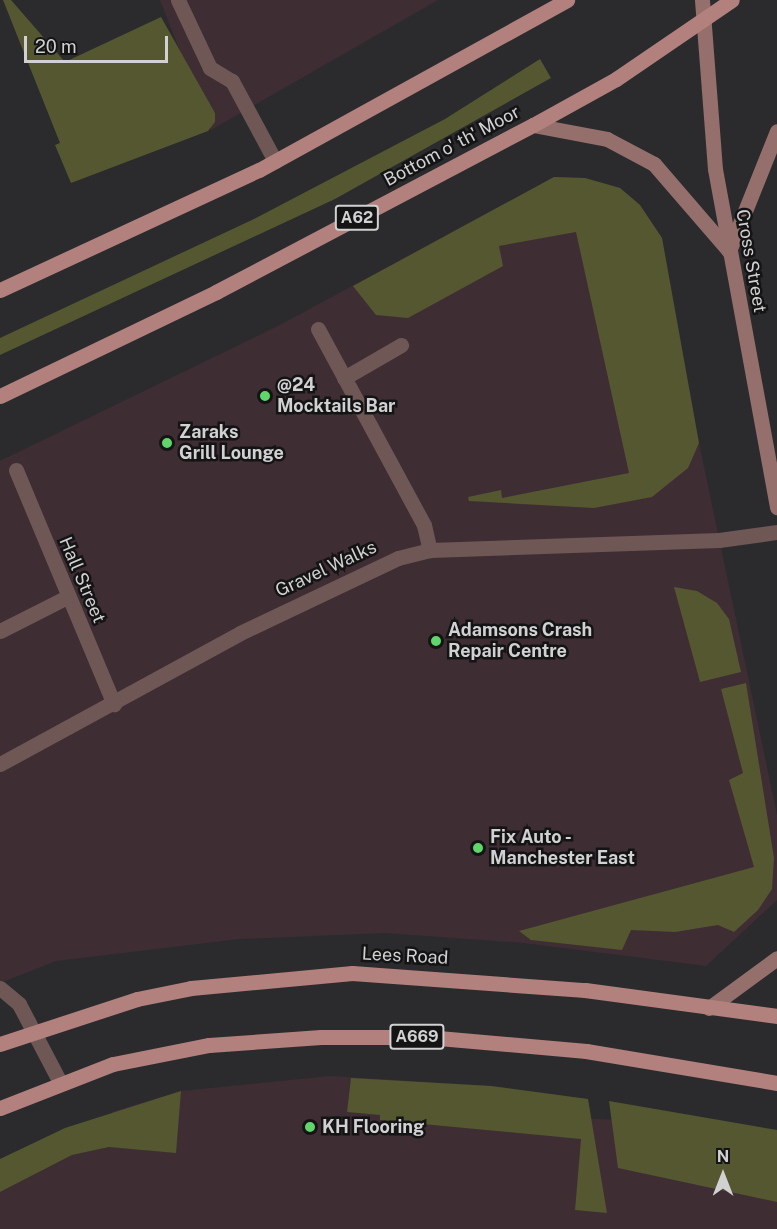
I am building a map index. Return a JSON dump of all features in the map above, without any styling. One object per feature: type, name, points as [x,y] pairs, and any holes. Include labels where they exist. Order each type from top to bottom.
[{"type":"main road","points":[[0,290],[275,161],[567,0]]},
{"type":"main road","points":[[701,19],[702,0]]},
{"type":"main road","name":"A62","points":[[701,19],[732,0]]},
{"type":"main road","name":"Bottom o' th' Moor","points":[[0,396],[216,292],[533,125],[616,79],[701,19]]},
{"type":"main road","name":"Cross Street","points":[[701,19],[714,160],[777,507]]},
{"type":"main road","points":[[533,125],[607,139],[654,164],[729,251],[777,131]]},
{"type":"main road","points":[[709,1008],[777,958]]},
{"type":"main road","name":"Lees Road","points":[[0,1044],[35,1030],[191,987],[352,973],[574,989],[777,1016]]},
{"type":"main road","name":"A669","points":[[0,1108],[60,1082],[113,1064],[209,1045],[321,1036],[427,1037],[586,1051],[777,1083]]},
{"type":"street","points":[[177,0],[210,68],[232,81],[275,161]]},
{"type":"street","points":[[318,328],[424,525],[430,550]]},
{"type":"street","points":[[344,378],[401,345]]},
{"type":"street","name":"Hall Street","points":[[16,470],[67,597],[114,704]]},
{"type":"street","name":"Gravel Walks","points":[[0,764],[364,570],[430,550],[725,540],[777,532]]},
{"type":"street","points":[[0,631],[67,597]]},
{"type":"street","points":[[0,988],[20,1004],[60,1082]]},
{"type":"shaded area","points":[[160,0],[438,0],[211,130]]},
{"type":"shaded area","points":[[554,177],[585,178],[620,188],[640,205],[662,238],[699,443],[777,815],[777,900],[706,966],[524,943],[385,933],[239,939],[56,961],[0,983],[0,461],[280,325]]},
{"type":"shaded area","points":[[330,1076],[491,1086],[588,1099],[591,1119],[677,1121],[777,1143],[777,1229],[0,1229],[0,1192],[72,1155],[109,1147],[112,1112],[181,1091]]},
{"type":"green space","points":[[3,0],[11,0],[65,62],[161,17],[215,113],[215,122],[208,131],[71,183],[55,145],[60,143]]},
{"type":"green space","points":[[540,59],[551,78],[335,199],[0,355],[0,338],[254,219],[445,119]]},
{"type":"green space","points":[[554,177],[585,178],[620,188],[640,205],[662,238],[699,443],[688,468],[652,497],[594,508],[469,501],[468,497],[501,490],[502,498],[629,473],[576,232],[499,246],[503,266],[408,318],[376,315],[353,286]]},
{"type":"green space","points":[[674,587],[697,591],[717,603],[729,619],[741,672],[700,682]]},
{"type":"green space","points":[[746,683],[774,858],[772,889],[758,910],[734,932],[718,925],[675,932],[631,930],[622,950],[531,940],[519,931],[754,867],[729,780],[743,773],[721,689]]},
{"type":"green space","points":[[351,1078],[491,1086],[588,1099],[607,1213],[575,1210],[581,1139],[380,1120],[380,1115],[347,1112]]},
{"type":"green space","points":[[181,1091],[176,1153],[109,1147],[72,1155],[0,1192],[0,1159],[65,1128]]},
{"type":"green space","points":[[609,1101],[777,1130],[777,1202],[618,1168]]},
{"type":"place","name":"@24 Mocktails Bar","points":[[265,396]]},
{"type":"place","name":"Zaraks Grill Lounge","points":[[167,443]]},
{"type":"place","name":"Adamsons Crash Repair Centre","points":[[436,641]]},
{"type":"place","name":"Fix Auto - Manchester East","points":[[478,848]]},
{"type":"place","name":"KH Flooring","points":[[310,1127]]}]
